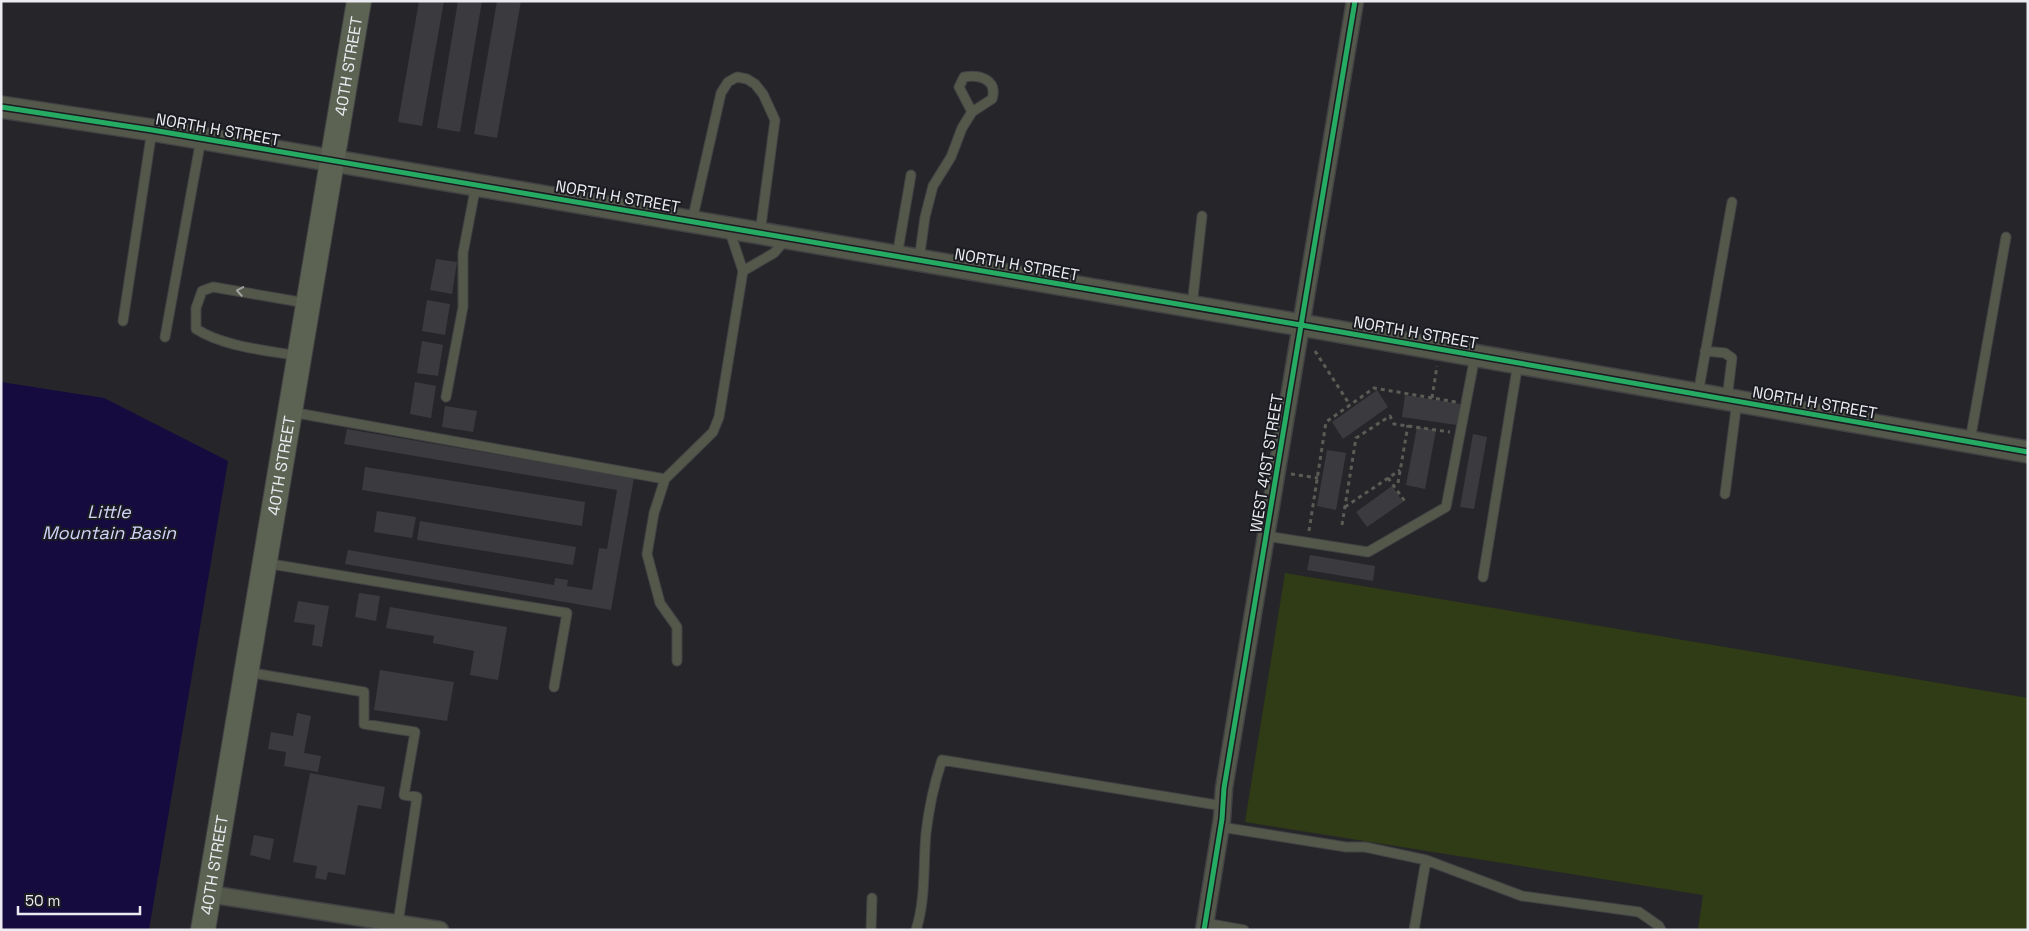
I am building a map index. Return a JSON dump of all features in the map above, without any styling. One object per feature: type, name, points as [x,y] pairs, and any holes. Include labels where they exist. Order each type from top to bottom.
[{"type":"main road","name":"40TH STREET","points":[[203,930],[359,1]]},
{"type":"street","name":"WEST 41ST STREET","points":[[1204,926],[1221,827],[1224,788],[1355,1]]},
{"type":"street","name":"NORTH H STREET","points":[[1,107],[152,130],[1192,306],[2028,452]]},
{"type":"street","points":[[209,894],[440,930]]},
{"type":"lane","points":[[919,260],[925,218],[933,186],[951,157],[962,128],[972,112],[988,103],[994,94],[992,84],[988,80],[974,75],[964,77],[959,87],[972,112]]},
{"type":"lane","points":[[692,221],[721,93],[728,82],[733,79],[737,77],[747,78],[763,94],[775,120],[760,233]]},
{"type":"lane","points":[[123,321],[152,130]]},
{"type":"lane","points":[[165,337],[201,139]]},
{"type":"lane","points":[[897,256],[912,175]]},
{"type":"lane","points":[[446,397],[462,307],[463,253],[476,185]]},
{"type":"lane","points":[[1698,394],[1732,202]]},
{"type":"lane","points":[[1192,306],[1202,216]]},
{"type":"lane","points":[[678,661],[677,628],[660,603],[647,554],[654,513],[665,479],[713,432],[719,417],[743,271],[729,228]]},
{"type":"lane","points":[[1970,442],[2006,237]]},
{"type":"lane","points":[[743,271],[774,253],[787,238]]},
{"type":"lane","points":[[300,356],[257,349],[209,337],[196,329],[196,308],[202,291],[213,287],[309,304]]},
{"type":"lane","points":[[1706,350],[1725,354],[1732,358],[1732,400],[1725,494]]},
{"type":"lane","points":[[1266,536],[1368,552],[1446,508],[1475,356]]},
{"type":"lane","points":[[1483,577],[1518,363]]},
{"type":"lane","points":[[291,412],[665,479]]},
{"type":"lane","points":[[265,563],[567,613],[554,687]]},
{"type":"lane","points":[[247,672],[364,692],[364,724],[415,732],[404,795],[417,797],[398,923]]},
{"type":"lane","points":[[916,930],[922,913],[926,833],[932,790],[942,760],[1223,806]]},
{"type":"lane","points":[[1221,827],[1346,847],[1365,847],[1426,860],[1522,896],[1640,912],[1658,926],[1660,930]]},
{"type":"lane","points":[[1414,930],[1426,860]]},
{"type":"lane","points":[[871,930],[872,898]]},
{"type":"lane","points":[[1204,926],[1244,930]]},
{"type":"path","points":[[1314,351],[1350,405]]},
{"type":"path","points":[[1432,398],[1437,366]]},
{"type":"path","points":[[1308,542],[1326,422],[1374,388],[1466,404]]},
{"type":"path","points":[[1342,525],[1356,438],[1390,416],[1394,424],[1460,434]]},
{"type":"path","points":[[1398,483],[1408,425]]},
{"type":"path","points":[[1345,507],[1400,470]]},
{"type":"path","points":[[1290,474],[1318,478]]},
{"type":"path","points":[[1388,478],[1406,503]]},
{"type":"green space","points":[[1285,573],[2028,698],[2028,930],[1698,930],[1703,895],[1245,822]]},
{"type":"water","name":"Little Mountain Basin","points":[[1,382],[104,398],[228,461],[149,930],[1,930]]},
{"type":"building","points":[[419,1],[444,1],[422,126],[398,122]]},
{"type":"building","points":[[458,1],[482,1],[460,132],[437,128]]},
{"type":"building","points":[[497,1],[521,1],[497,138],[474,134]]},
{"type":"building","points":[[436,259],[457,262],[452,294],[430,290]]},
{"type":"building","points":[[427,300],[450,304],[445,335],[422,331]]},
{"type":"building","points":[[422,341],[443,345],[438,376],[417,373]]},
{"type":"building","points":[[415,382],[436,386],[431,418],[410,414]]},
{"type":"building","points":[[1377,390],[1388,407],[1343,439],[1332,422]]},
{"type":"building","points":[[1405,395],[1460,404],[1457,425],[1402,417]]},
{"type":"building","points":[[445,406],[477,411],[473,432],[442,427]]},
{"type":"building","points":[[1417,427],[1436,430],[1425,489],[1406,485]]},
{"type":"building","points":[[347,429],[634,478],[611,610],[345,564],[348,550],[554,585],[555,578],[568,580],[567,586],[592,590],[599,548],[607,549],[617,490],[344,444]]},
{"type":"building","points":[[1473,434],[1487,437],[1474,509],[1460,507]]},
{"type":"building","points":[[1327,450],[1346,453],[1336,510],[1317,506]]},
{"type":"building","points":[[365,467],[585,502],[582,526],[362,490]]},
{"type":"building","points":[[1392,486],[1403,502],[1367,527],[1356,512]]},
{"type":"building","points":[[377,511],[416,517],[412,538],[374,532]]},
{"type":"building","points":[[420,521],[576,547],[573,565],[417,540]]},
{"type":"building","points":[[1310,555],[1375,566],[1373,581],[1307,570]]},
{"type":"building","points":[[359,593],[380,596],[376,621],[355,617]]},
{"type":"building","points":[[298,601],[329,606],[322,647],[312,645],[315,625],[294,622]]},
{"type":"building","points":[[390,607],[507,627],[498,680],[470,675],[474,651],[433,643],[434,636],[386,628]]},
{"type":"building","points":[[380,670],[454,682],[447,721],[374,710]]},
{"type":"building","points":[[297,713],[311,716],[304,753],[321,756],[318,772],[284,766],[286,752],[268,749],[271,732],[293,736]]},
{"type":"building","points":[[310,773],[385,787],[381,809],[358,805],[345,875],[328,872],[326,880],[315,878],[317,866],[293,862]]},
{"type":"building","points":[[254,835],[274,839],[270,860],[250,855]]},
{"type":"cycle path","points":[[1204,930],[1222,819],[1224,788],[1355,1]]},
{"type":"cycle path","points":[[1,107],[152,130],[1301,325],[2028,452]]}]
